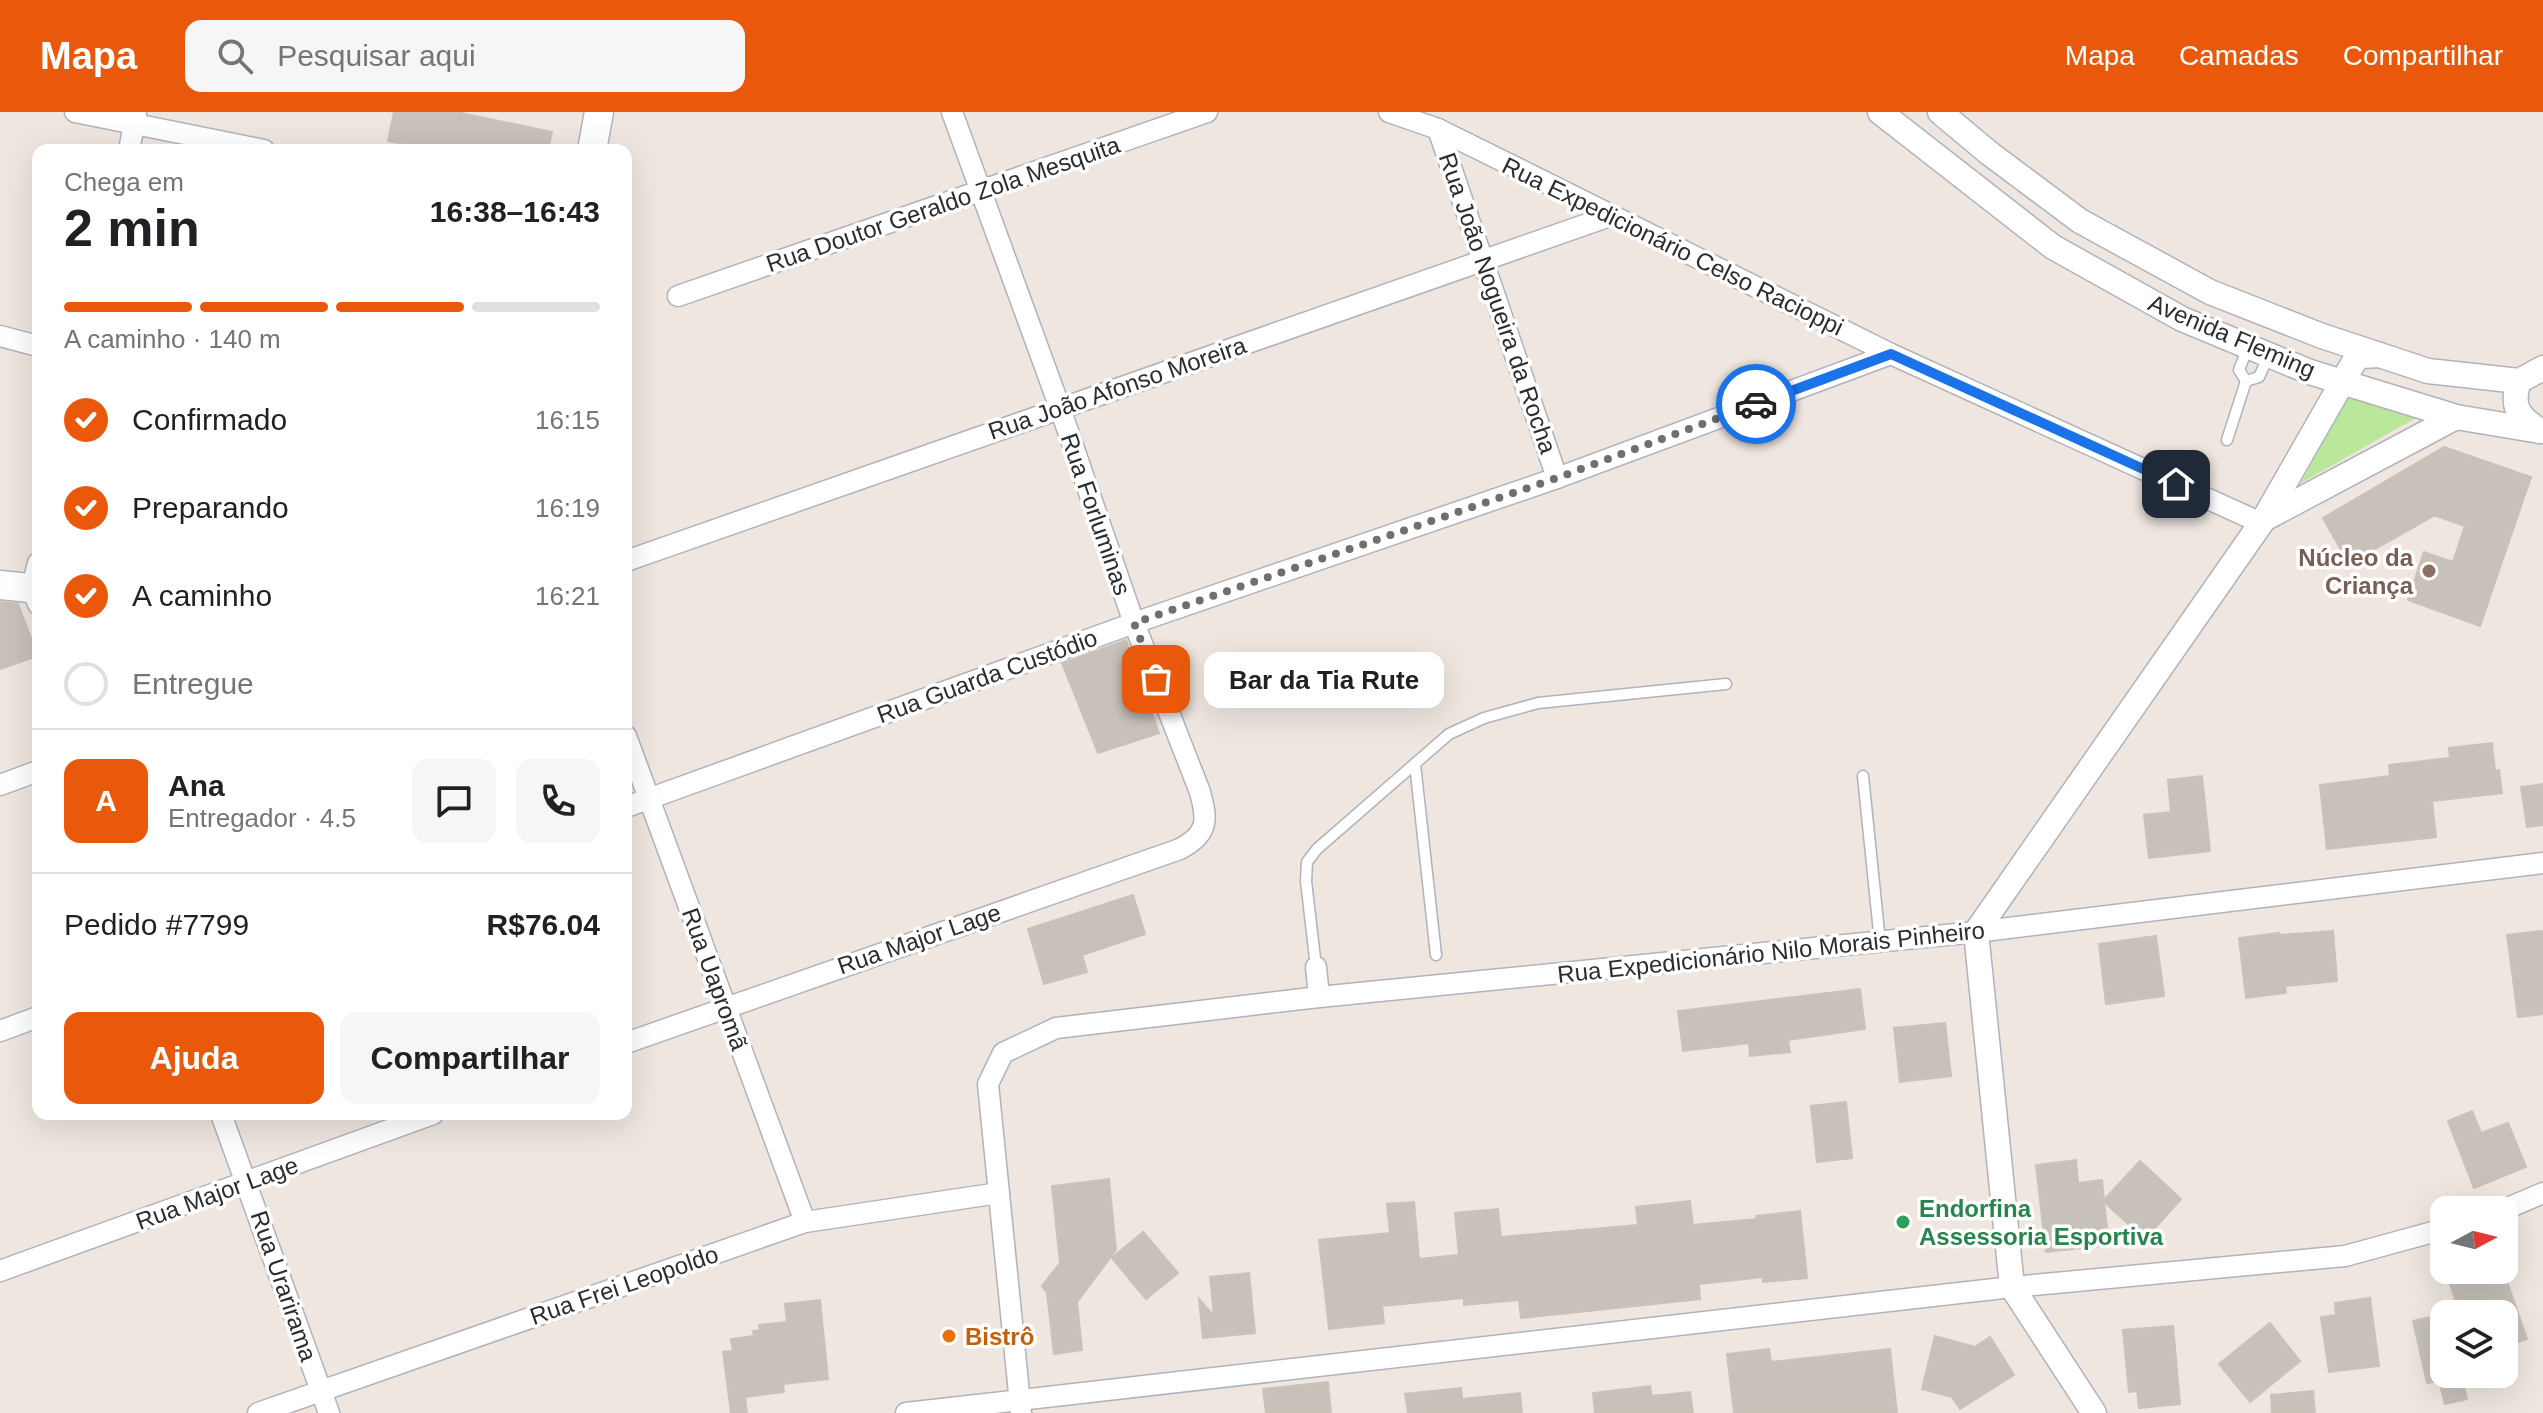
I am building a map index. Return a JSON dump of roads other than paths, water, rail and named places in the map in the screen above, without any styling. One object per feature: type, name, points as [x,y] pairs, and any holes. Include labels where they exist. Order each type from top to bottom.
[{"type":"main road","points":[[593,144],[599,112]]},
{"type":"main road","points":[[0,585],[32,586]]},
{"type":"street","points":[[75,112],[136,118],[240,144]]},
{"type":"street","name":"Rua Forluminas","points":[[952,112],[1060,408],[1134,623],[1200,792],[1205,826]]},
{"type":"street","name":"Rua Doutor Geraldo Zola Mesquita","points":[[678,296],[1207,112]]},
{"type":"street","name":"Rua Expedicionário Celso Racioppi","points":[[1389,112],[1438,129],[1891,354],[2262,521]]},
{"type":"street","name":"Avenida Fleming","points":[[1880,112],[2053,247],[2182,319],[2342,382],[2456,417],[2541,431]]},
{"type":"street","name":"Avenida Fleming","points":[[1940,112],[2080,221],[2210,292],[2322,336],[2428,371],[2519,381]]},
{"type":"street","points":[[130,144],[136,118]]},
{"type":"street","name":"Rua João Nogueira da Rocha","points":[[1438,129],[1557,478]]},
{"type":"street","name":"Rua João Afonso Moreira","points":[[632,559],[1610,216]]},
{"type":"street","points":[[0,336],[32,344]]},
{"type":"street","name":"Rua Guarda Custódio","points":[[632,805],[1134,623],[1557,478],[1891,354]]},
{"type":"street","points":[[2094,1413],[2012,1287],[1976,932],[2262,521],[2355,360],[2362,356],[2379,355]]},
{"type":"street","points":[[2541,431],[2521,417],[2514,394],[2519,381],[2543,368]]},
{"type":"street","points":[[2262,521],[2456,417]]},
{"type":"street","name":"Rua Uapromã","points":[[632,752],[805,1222]]},
{"type":"street","points":[[0,785],[32,773]]},
{"type":"street","name":"Rua Major Lage","points":[[632,1041],[1180,849],[1197,840],[1205,826]]},
{"type":"street","name":"Rua Expedicionário Nilo Morais Pinheiro","points":[[999,1193],[988,1084],[1003,1053],[1056,1028],[1319,997],[1976,932],[2543,863]]},
{"type":"street","points":[[1316,967],[1319,997]]},
{"type":"street","points":[[0,1031],[32,1019]]},
{"type":"street","name":"Rua Urarirama","points":[[223,1120],[329,1413]]},
{"type":"street","name":"Rua Major Lage","points":[[0,1271],[417,1120]]},
{"type":"street","points":[[999,1193],[1020,1406]]},
{"type":"street","name":"Rua Frei Leopoldo","points":[[258,1413],[805,1222],[999,1193]]},
{"type":"street","points":[[2518,1204],[2543,1193]]},
{"type":"street","points":[[906,1413],[1020,1406],[2012,1287],[2345,1256],[2430,1233]]},
{"type":"lane","points":[[2246,381],[2239,370],[2259,351]]},
{"type":"lane","points":[[2246,381],[2259,377],[2259,351]]},
{"type":"lane","points":[[2227,440],[2246,381]]},
{"type":"lane","points":[[1316,967],[1306,881],[1307,862],[1317,849],[1449,734],[1484,718],[1538,703],[1726,684]]},
{"type":"lane","points":[[1415,764],[1436,955]]},
{"type":"lane","points":[[1863,776],[1880,942]]},
{"type":"place","name":"Núcleo da Criança","points":[[2429,571]]},
{"type":"place","name":"Bar da Tia Rute","points":[[1156,679]]},
{"type":"place","name":"Endorfina Assessoria Esportiva","points":[[1903,1222]]},
{"type":"place","name":"Bistrô","points":[[949,1336]]}]
